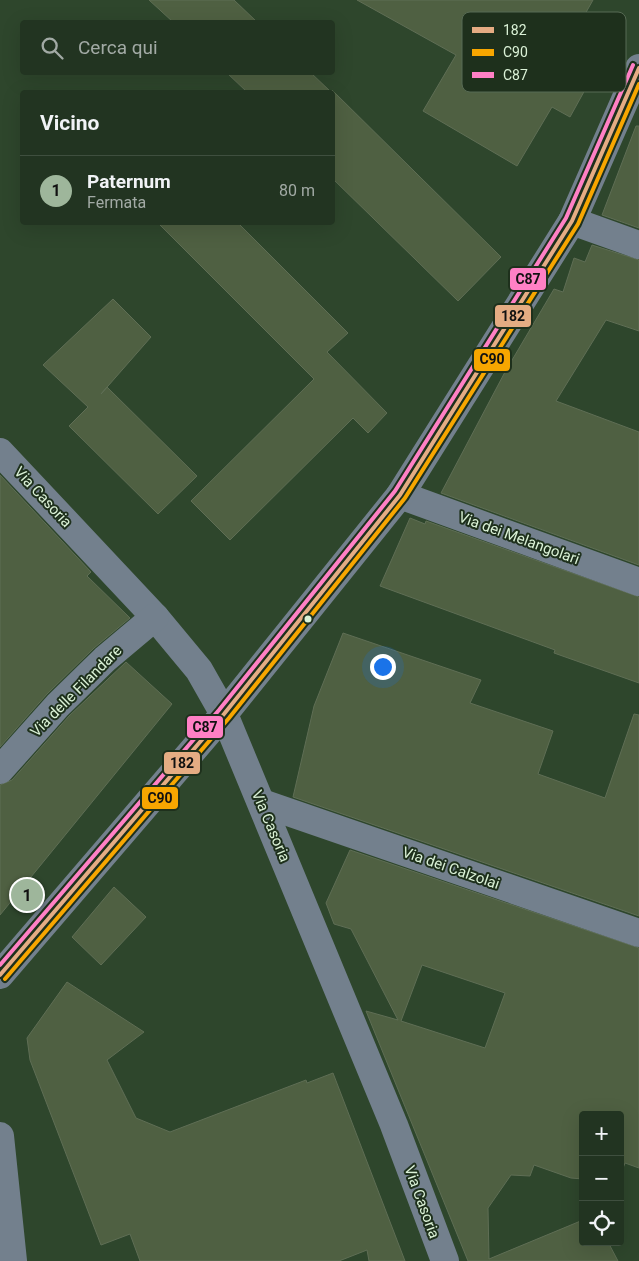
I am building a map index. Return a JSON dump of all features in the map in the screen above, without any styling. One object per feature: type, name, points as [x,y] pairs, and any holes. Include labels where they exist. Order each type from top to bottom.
[{"type":"street","points":[[0,976],[224,714],[400,495],[572,221],[636,82]]},
{"type":"street","points":[[572,221],[639,245]]},
{"type":"street","name":"Via Casoria","points":[[2,457],[155,617],[199,670],[224,714],[394,1126],[444,1261]]},
{"type":"street","name":"Via dei Melangolari","points":[[400,495],[639,582]]},
{"type":"street","name":"Via delle Filandare","points":[[0,770],[58,705],[105,659],[155,617]]},
{"type":"street","name":"Via dei Calzolai","points":[[262,803],[639,933]]},
{"type":"street","points":[[0,1136],[12,1261]]},
{"type":"building","points":[[149,0],[234,0],[255,20],[171,20]]},
{"type":"building","points":[[357,0],[593,0],[586,12],[462,12],[462,92],[584,92],[570,117],[552,107],[517,166],[423,111],[456,55]]},
{"type":"building","points":[[229,75],[313,75],[329,90],[245,90]]},
{"type":"building","points":[[335,93],[501,257],[458,301],[335,181]]},
{"type":"building","points":[[636,126],[639,126],[639,228],[602,215]]},
{"type":"building","points":[[160,225],[240,225],[348,333],[327,352],[387,413],[368,433],[353,418],[230,540],[191,501],[314,379]]},
{"type":"building","points":[[592,245],[639,260],[639,331],[606,320],[556,401],[639,432],[639,565],[441,493],[505,372],[554,289],[563,292],[574,258],[585,262]]},
{"type":"building","points":[[113,299],[151,337],[107,387],[197,476],[158,514],[69,426],[88,407],[43,365]]},
{"type":"building","points":[[0,475],[91,572],[87,576],[130,618],[94,648],[47,694],[0,747]]},
{"type":"building","points":[[410,518],[425,524],[426,521],[639,597],[639,683],[554,653],[555,650],[380,586]]},
{"type":"building","points":[[343,633],[481,680],[470,703],[553,731],[538,774],[605,798],[634,714],[639,715],[639,916],[293,797],[314,706]]},
{"type":"building","points":[[126,662],[172,704],[0,915],[0,785],[12,780],[69,716]]},
{"type":"building","points":[[350,850],[639,948],[639,1168],[625,1163],[624,1166],[624,1111],[579,1111],[579,1179],[571,1178],[534,1165],[530,1176],[511,1175],[488,1208],[489,1259],[579,1222],[579,1246],[610,1246],[618,1261],[468,1261],[366,1011],[398,1020],[351,929],[334,924],[326,903]],"holes":[[[422,965],[505,993],[485,1048],[401,1021]]]},
{"type":"building","points":[[114,887],[146,917],[101,965],[72,937]]},
{"type":"building","points":[[67,982],[144,1032],[107,1060],[136,1118],[170,1132],[306,1080],[307,1083],[333,1073],[405,1261],[369,1261],[367,1250],[339,1261],[140,1261],[130,1234],[101,1245],[30,1060],[27,1038]]},
{"type":"transit line","name":"C87","points":[[626,81],[633,65]]},
{"type":"transit line","name":"182","points":[[0,975],[224,714],[400,495],[572,221],[639,68]]},
{"type":"transit line","name":"C90","points":[[5,979],[229,718],[405,498],[578,224],[639,84]]},
{"type":"transit line","name":"C87","points":[[0,965],[219,710],[395,491],[566,218],[621,92]]},
{"type":"place","name":"Paternum","points":[[27,895]]}]
